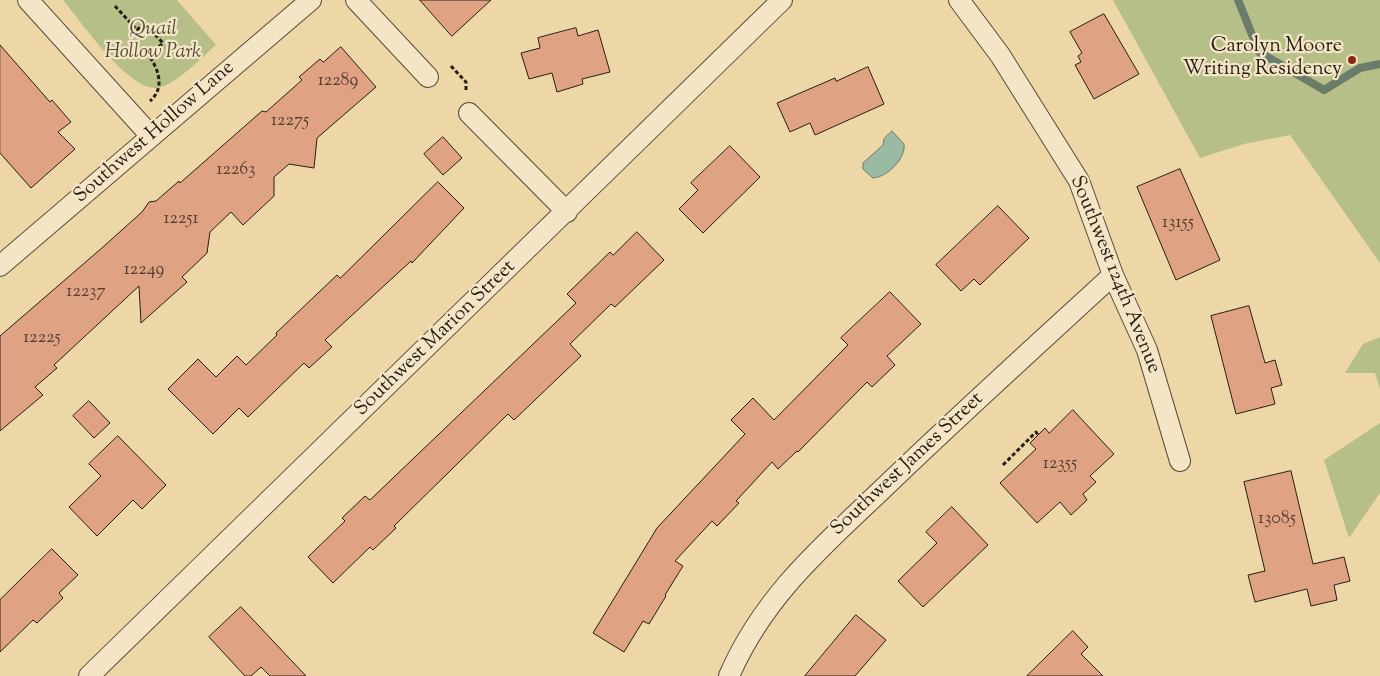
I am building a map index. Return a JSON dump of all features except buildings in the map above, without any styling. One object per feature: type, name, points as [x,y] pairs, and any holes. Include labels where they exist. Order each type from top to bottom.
[{"type":"street","points":[[28,0],[151,136]]},
{"type":"street","name":"Southwest Hollow Lane","points":[[0,266],[311,0]]},
{"type":"street","points":[[356,0],[428,77]]},
{"type":"street","name":"Southwest Marion Street","points":[[89,676],[567,212],[782,0]]},
{"type":"street","name":"Southwest 124th Avenue","points":[[959,0],[1000,55],[1079,181],[1113,275],[1147,350],[1180,461]]},
{"type":"street","points":[[469,113],[567,212]]},
{"type":"street","name":"Southwest James Street","points":[[730,676],[756,624],[790,579],[957,418],[1113,275]]},
{"type":"path","points":[[115,6],[137,30],[144,23],[163,43],[149,56],[158,70],[159,92],[133,116]]},
{"type":"path","points":[[428,77],[448,63],[466,82],[465,105],[469,113]]},
{"type":"path","points":[[1003,465],[1036,432],[1038,435]]},
{"type":"green space","name":"Quail Hollow Park","points":[[63,0],[177,0],[216,45],[176,79],[161,87],[149,87],[136,80],[107,55]]},
{"type":"green space","points":[[1113,0],[1380,0],[1380,263],[1290,135],[1244,144],[1200,158]]},
{"type":"green space","points":[[1380,337],[1380,389],[1375,373],[1345,373],[1363,344]]},
{"type":"green space","points":[[1380,423],[1380,493],[1349,538],[1324,460]]},
{"type":"shaded area","points":[[892,131],[904,144],[902,156],[889,171],[873,178],[863,169],[863,163],[883,145],[884,139]]},
{"type":"waterway","points":[[1238,0],[1259,52],[1324,90],[1360,68],[1380,64]]},
{"type":"place","name":"Carolyn Moore Writing Residency","points":[[1352,60]]}]
